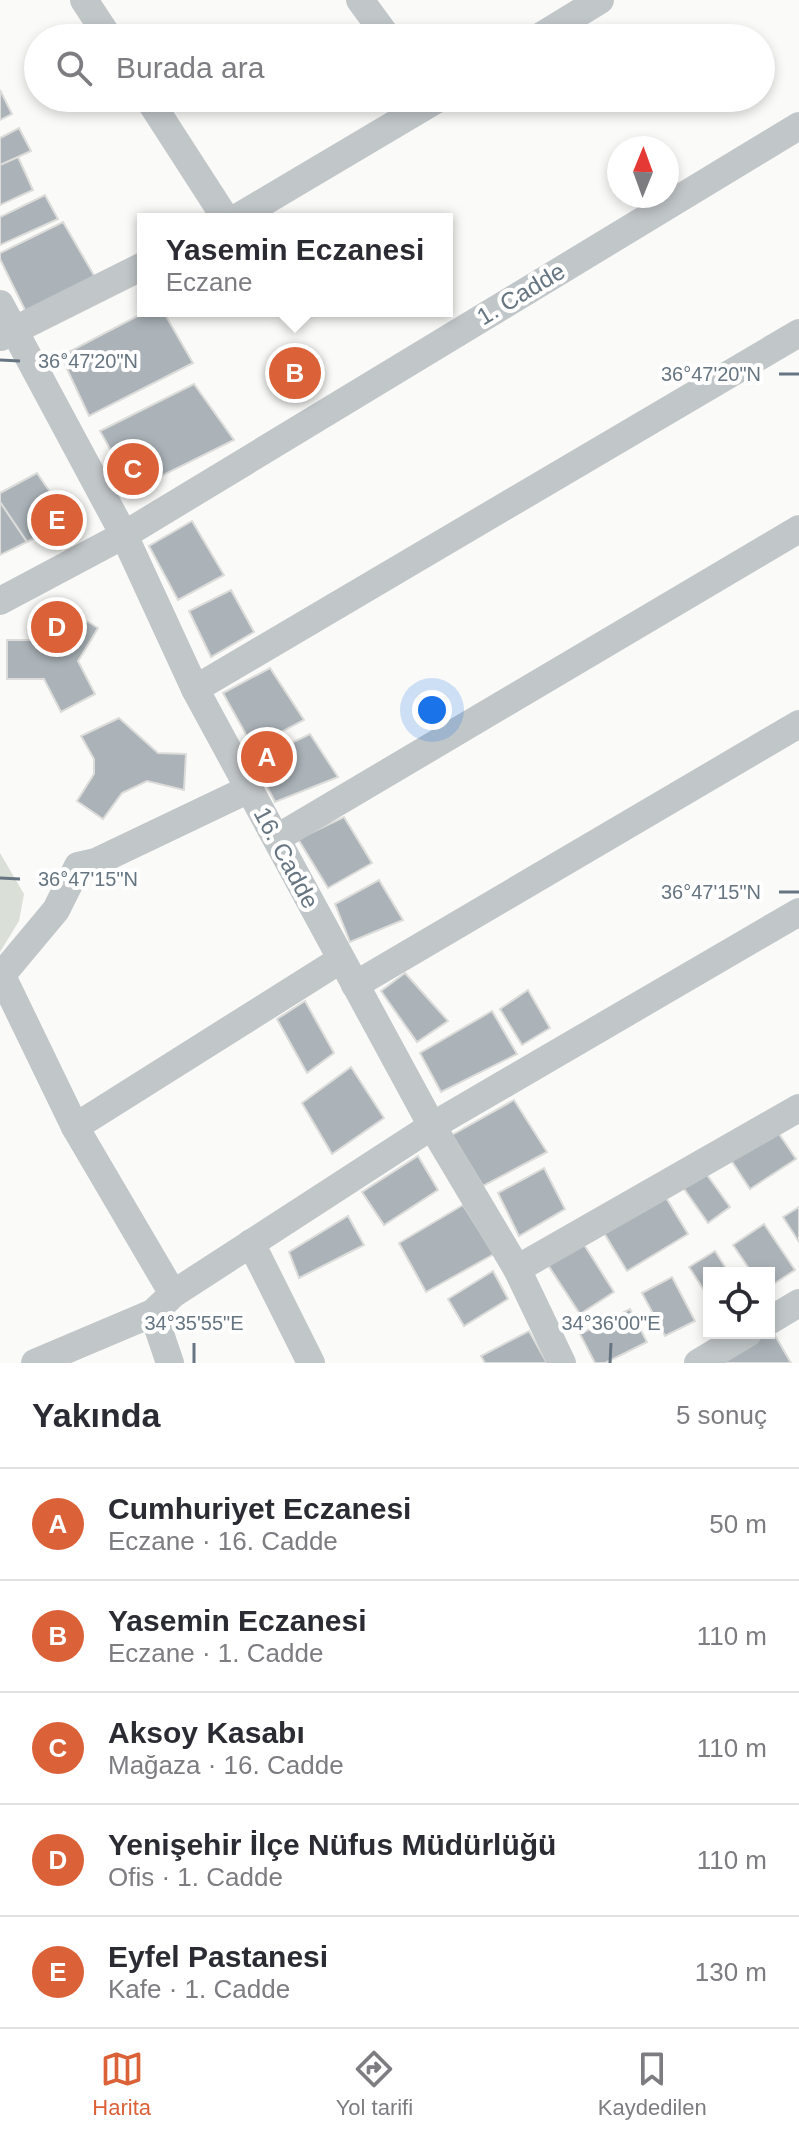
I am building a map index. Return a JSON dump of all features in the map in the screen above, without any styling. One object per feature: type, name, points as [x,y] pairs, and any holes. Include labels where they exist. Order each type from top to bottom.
[{"type":"street","points":[[84,0],[100,24]]},
{"type":"street","points":[[360,0],[378,24]]},
{"type":"street","points":[[561,24],[600,0]]},
{"type":"street","points":[[157,112],[222,213]]},
{"type":"street","points":[[245,213],[413,112]]},
{"type":"street","name":"1. Cadde","points":[[0,601],[124,535],[797,126]]},
{"type":"street","points":[[7,333],[137,269]]},
{"type":"street","name":"16. Cadde","points":[[0,304],[7,333],[124,535],[195,689],[432,1126],[517,1269],[562,1363]]},
{"type":"street","points":[[195,689],[799,333]]},
{"type":"street","points":[[277,838],[799,529]]},
{"type":"street","points":[[355,985],[799,724]]},
{"type":"street","points":[[170,1363],[163,1303],[1,977],[56,910],[78,866],[96,862],[249,789]]},
{"type":"street","points":[[35,1363],[163,1303],[432,1126],[799,912]]},
{"type":"street","points":[[75,1127],[340,960]]},
{"type":"street","points":[[517,1269],[799,1108]]},
{"type":"street","points":[[251,1243],[311,1363]]},
{"type":"street","points":[[775,1317],[799,1303]]},
{"type":"street","points":[[698,1363],[738,1339]]},
{"type":"shaded area","points":[[0,853],[24,894],[19,921],[0,952]]},
{"type":"building","points":[[0,90],[12,114],[0,120]]},
{"type":"building","points":[[19,128],[31,151],[0,165],[0,138]]},
{"type":"building","points":[[18,157],[33,190],[0,205],[0,165]]},
{"type":"building","points":[[45,195],[58,219],[0,245],[0,217]]},
{"type":"building","points":[[63,222],[95,277],[27,314],[0,259],[0,253]]},
{"type":"building","points":[[137,316],[166,317],[193,363],[89,416],[61,356]]},
{"type":"building","points":[[194,384],[234,440],[133,490],[100,431]]},
{"type":"building","points":[[37,473],[69,520],[27,542],[0,502],[0,493]]},
{"type":"building","points":[[0,502],[27,542],[0,555]]},
{"type":"building","points":[[192,521],[224,575],[178,600],[149,546]]},
{"type":"building","points":[[231,590],[254,632],[211,657],[189,611]]},
{"type":"building","points":[[65,608],[98,628],[78,661],[95,694],[61,712],[44,679],[7,679],[7,640],[46,640]]},
{"type":"building","points":[[270,668],[304,720],[253,747],[223,693]]},
{"type":"building","points":[[119,718],[158,753],[186,754],[184,790],[147,781],[122,793],[103,819],[77,801],[94,774],[94,759],[81,736]]},
{"type":"building","points":[[310,734],[338,777],[275,802],[254,761]]},
{"type":"building","points":[[344,817],[372,863],[328,888],[298,839]]},
{"type":"building","points":[[379,880],[403,920],[350,942],[335,904]]},
{"type":"building","points":[[405,973],[448,1021],[417,1042],[381,991]]},
{"type":"building","points":[[528,990],[550,1028],[522,1045],[500,1009]]},
{"type":"building","points":[[305,1001],[334,1053],[307,1073],[277,1019]]},
{"type":"building","points":[[492,1011],[517,1054],[441,1092],[420,1053]]},
{"type":"building","points":[[351,1067],[384,1118],[332,1154],[302,1103]]},
{"type":"building","points":[[514,1100],[547,1152],[483,1186],[452,1135]]},
{"type":"building","points":[[773,1125],[796,1159],[750,1189],[727,1154]]},
{"type":"building","points":[[418,1156],[438,1190],[384,1225],[362,1192]]},
{"type":"building","points":[[544,1168],[565,1209],[519,1236],[498,1193]]},
{"type":"building","points":[[702,1168],[730,1207],[708,1223],[680,1183]]},
{"type":"building","points":[[662,1191],[688,1234],[627,1271],[601,1228]]},
{"type":"building","points":[[463,1205],[494,1254],[426,1292],[399,1243]]},
{"type":"building","points":[[799,1207],[799,1242],[783,1217]]},
{"type":"building","points":[[348,1216],[364,1245],[299,1278],[289,1252]]},
{"type":"building","points":[[764,1224],[795,1270],[775,1283],[775,1267],[748,1267],[733,1245]]},
{"type":"building","points":[[583,1243],[614,1292],[580,1314],[548,1265]]},
{"type":"building","points":[[715,1251],[725,1267],[703,1267],[703,1289],[689,1267]]},
{"type":"building","points":[[493,1271],[508,1299],[464,1326],[448,1299]]},
{"type":"building","points":[[672,1277],[695,1321],[665,1336],[642,1293]]},
{"type":"building","points":[[630,1309],[647,1342],[605,1363],[595,1363],[580,1334]]},
{"type":"building","points":[[529,1331],[547,1363],[485,1363],[481,1356]]},
{"type":"building","points":[[775,1335],[791,1363],[717,1363],[757,1339],[775,1339]]},
{"type":"place","name":"Yasemin Eczanesi","points":[[295,373]]},
{"type":"place","name":"Aksoy Kasabı","points":[[133,469]]},
{"type":"place","name":"Eyfel Pastanesi","points":[[57,520]]},
{"type":"place","name":"Yenişehir İlçe Nüfus Müdürlüğü","points":[[57,627]]},
{"type":"place","name":"Cumhuriyet Eczanesi","points":[[267,757]]}]
